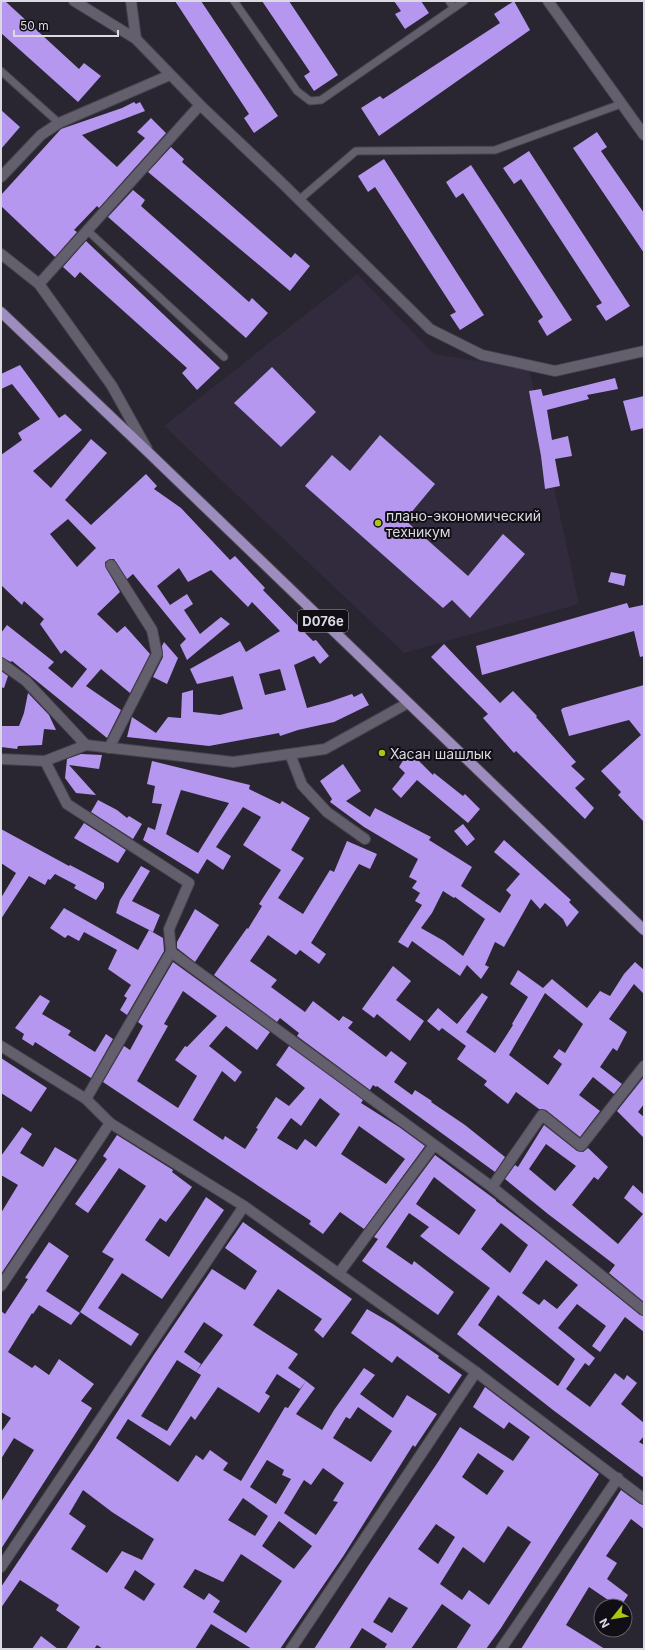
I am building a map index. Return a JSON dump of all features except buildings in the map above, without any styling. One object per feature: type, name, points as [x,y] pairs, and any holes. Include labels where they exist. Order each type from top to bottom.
[{"type":"main road","name":"D076e","points":[[1,312],[644,930]]},
{"type":"street","points":[[74,1],[136,39],[200,105],[430,329],[482,355],[555,371],[644,351]]},
{"type":"street","points":[[131,1],[136,39]]},
{"type":"street","points":[[548,1],[644,135]]},
{"type":"street","points":[[1,176],[41,135],[59,123],[170,75]]},
{"type":"street","points":[[40,284],[200,105]]},
{"type":"street","points":[[1,254],[40,284],[112,386],[148,452]]},
{"type":"street","points":[[109,748],[157,654],[152,630],[111,565]]},
{"type":"street","points":[[1,663],[26,681],[86,745]]},
{"type":"street","points":[[1,759],[45,761],[86,745],[233,762],[325,749],[408,703]]},
{"type":"street","points":[[290,754],[302,785],[327,812],[364,839]]},
{"type":"street","points":[[45,761],[67,804],[189,883],[169,929],[171,952],[86,1099]]},
{"type":"street","points":[[171,952],[492,1186],[644,1310]]},
{"type":"street","points":[[1,1046],[86,1099],[110,1123],[244,1206],[476,1372],[644,1499]]},
{"type":"street","points":[[492,1186],[542,1115],[581,1146],[644,1066]]},
{"type":"street","points":[[1,1286],[110,1123]]},
{"type":"street","points":[[339,1273],[434,1145]]},
{"type":"street","points":[[1,1567],[244,1206]]},
{"type":"street","points":[[291,1649],[476,1372]]},
{"type":"street","points":[[501,1649],[618,1478]]},
{"type":"lane","points":[[234,1],[297,91],[310,101],[321,100],[464,1]]},
{"type":"lane","points":[[449,1],[454,8]]},
{"type":"lane","points":[[1,71],[59,123]]},
{"type":"lane","points":[[299,200],[356,152],[495,150],[621,104]]},
{"type":"lane","points":[[88,231],[224,357]]},
{"type":"shaded area","points":[[357,274],[434,354],[529,369],[579,604],[404,653],[164,426]]},
{"type":"place","name":"плано-экономический техникум","points":[[378,523]]},
{"type":"place","name":"Хасан шашлык","points":[[382,753]]}]
